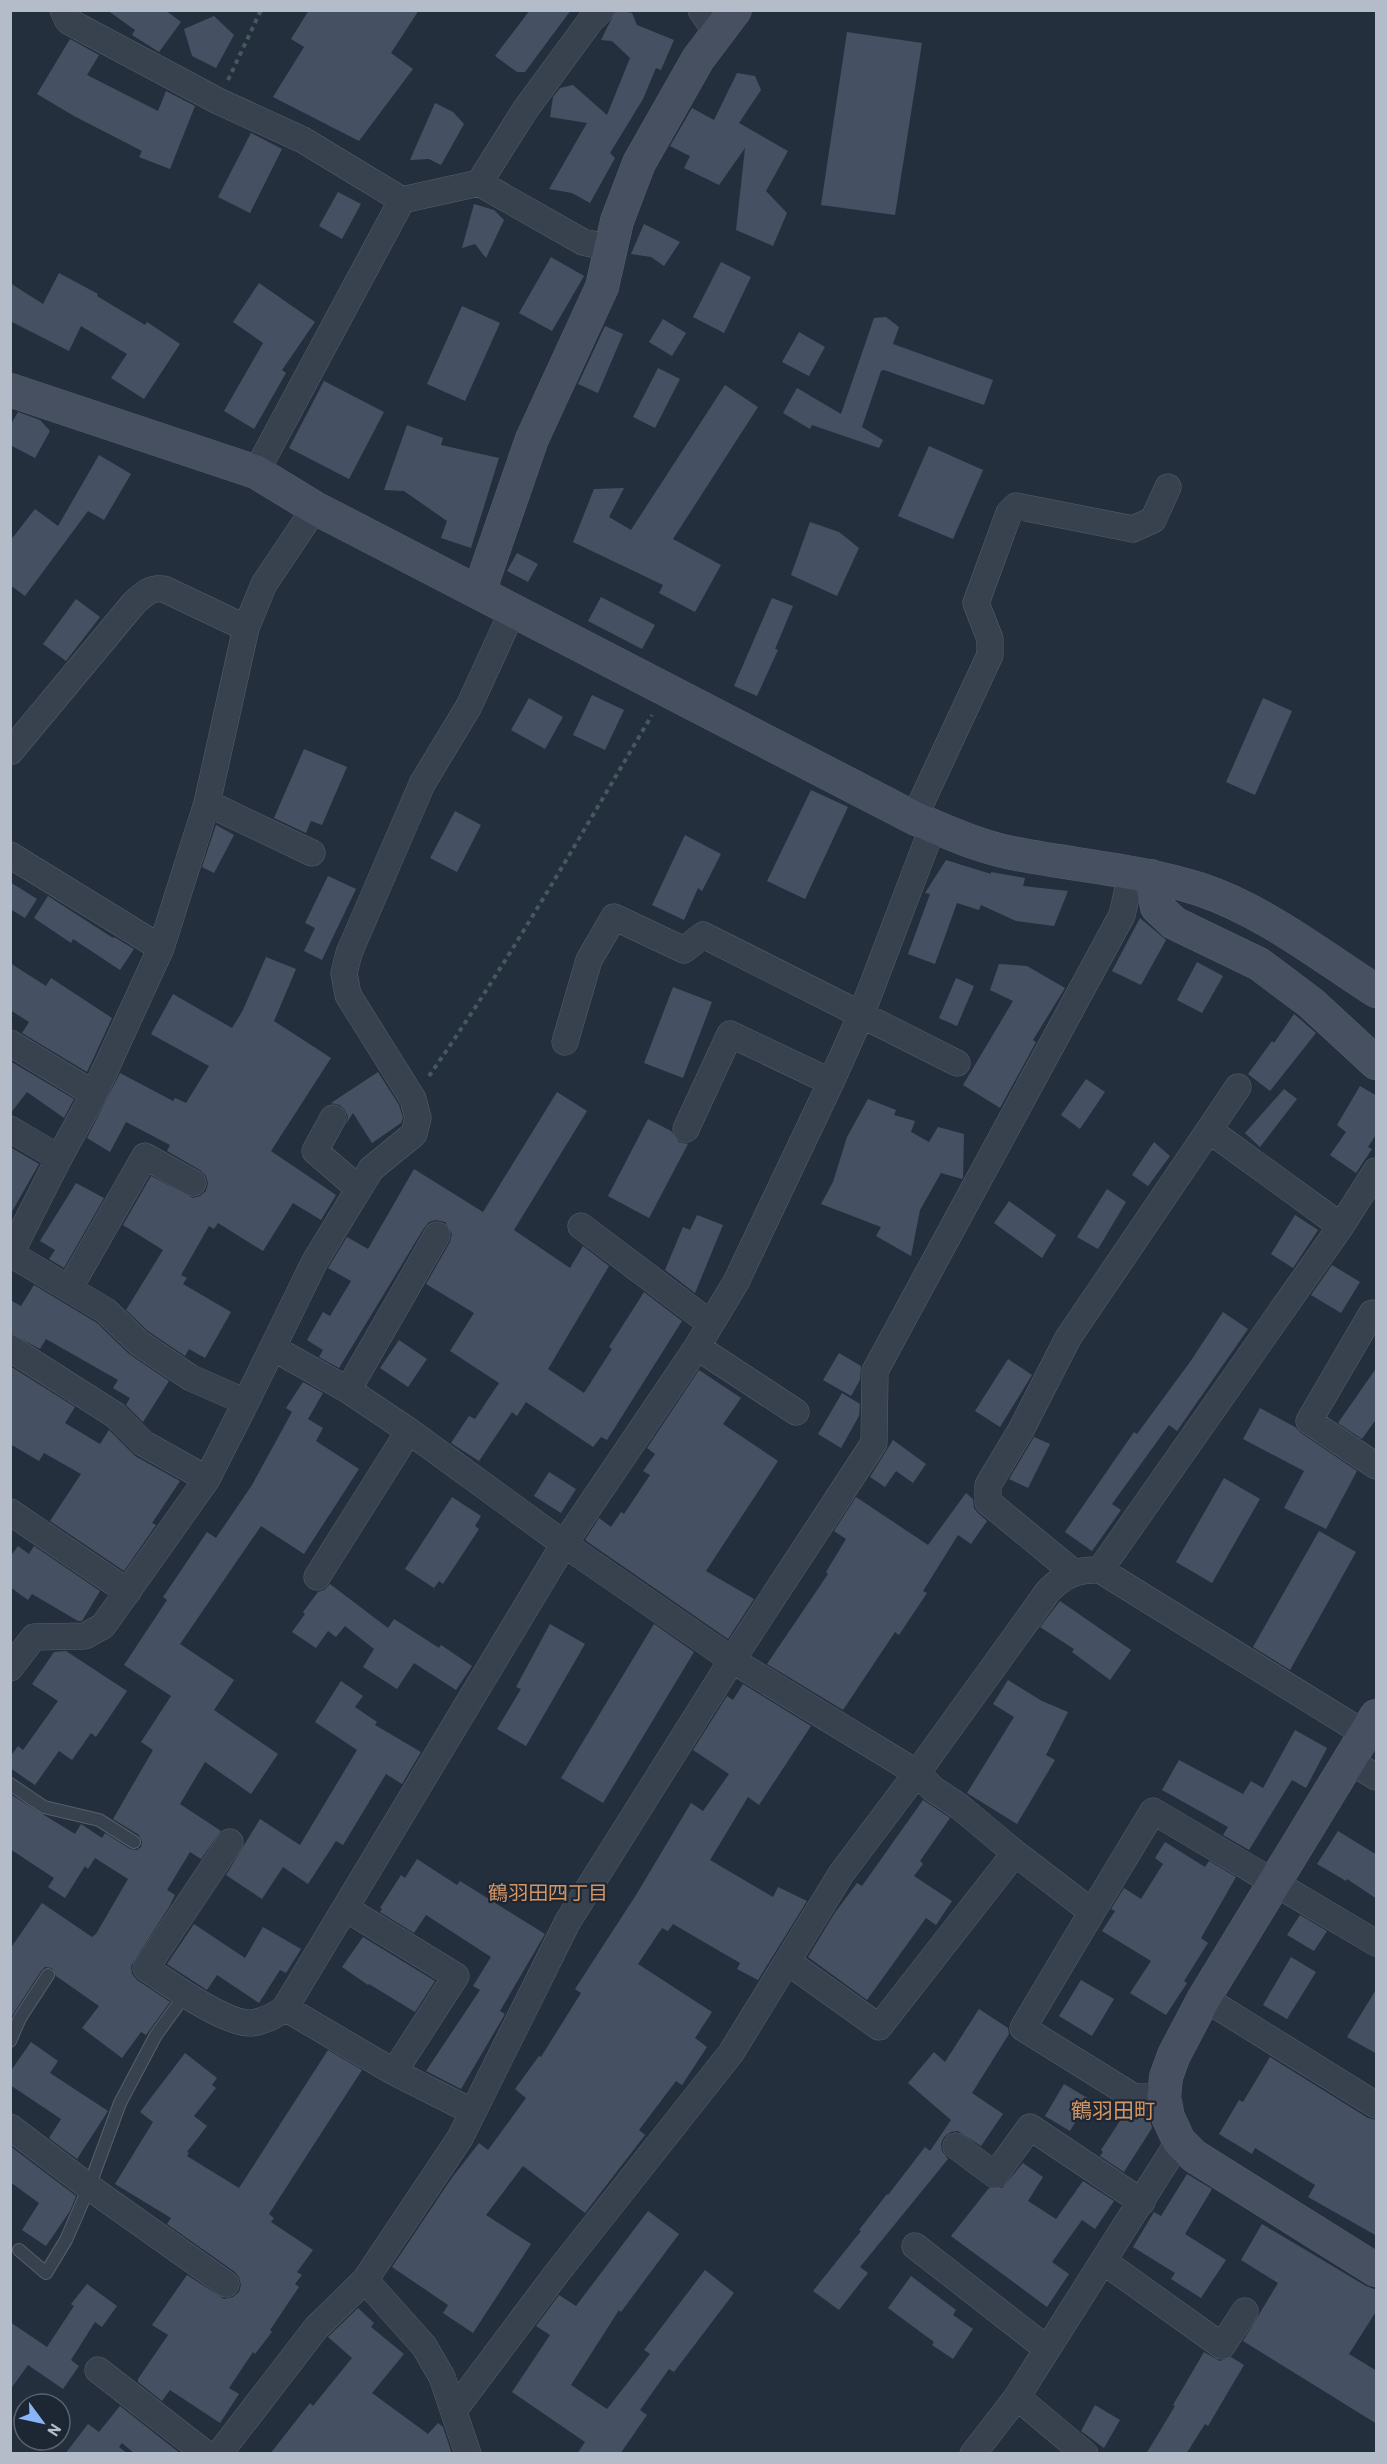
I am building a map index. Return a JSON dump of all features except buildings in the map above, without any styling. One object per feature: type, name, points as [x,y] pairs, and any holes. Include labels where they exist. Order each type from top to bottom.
[{"type":"street","points":[[63,10],[68,21],[218,101],[303,140],[402,200],[479,183],[583,242],[611,248]]},
{"type":"street","points":[[479,183],[525,110],[591,20],[602,10]]},
{"type":"street","points":[[478,592],[532,439],[602,287],[617,221],[639,163],[698,59],[718,18]]},
{"type":"street","points":[[256,472],[402,200]]},
{"type":"street","points":[[10,390],[256,472],[315,508],[924,822],[974,844],[1015,854],[1142,874],[1201,890],[1262,918],[1377,990]]},
{"type":"street","points":[[230,1842],[146,1968],[185,1995],[233,2019],[250,2023],[269,2019],[285,2008],[564,1544],[697,1347],[736,1282],[861,1015],[924,822],[990,655],[990,639],[976,603],[1010,513],[1016,506],[1133,529],[1153,520],[1168,487]]},
{"type":"street","points":[[246,1402],[191,1378],[139,1343],[106,1311],[11,1254],[94,1094],[161,948],[207,803],[246,628],[264,584],[315,508]]},
{"type":"street","points":[[10,752],[144,593],[154,588],[164,589],[246,628]]},
{"type":"street","points":[[10,1668],[34,1636],[85,1636],[103,1626],[207,1479],[315,1261],[371,1169],[414,1134],[418,1118],[413,1099],[348,995],[344,973],[349,953],[422,784],[469,706],[513,610]]},
{"type":"street","points":[[207,803],[312,853]]},
{"type":"street","points":[[10,855],[161,948]]},
{"type":"street","points":[[1142,874],[1157,907],[1174,922],[1259,964],[1311,1003],[1377,1063]]},
{"type":"street","points":[[219,2454],[315,2328],[365,2280],[460,2138],[568,1921],[732,1660],[874,1443],[875,1371],[1142,874]]},
{"type":"street","points":[[565,1042],[589,960],[614,917],[684,950],[703,935],[957,1063]]},
{"type":"street","points":[[686,1129],[730,1034],[831,1082]]},
{"type":"street","points":[[10,1043],[94,1094]]},
{"type":"street","points":[[1073,1572],[988,1502],[988,1485],[1021,1430],[1068,1338],[1238,1087]]},
{"type":"street","points":[[333,1118],[315,1151],[359,1189]]},
{"type":"street","points":[[10,1129],[59,1158]]},
{"type":"street","points":[[1209,1130],[1341,1226]]},
{"type":"street","points":[[69,1288],[145,1156],[193,1183]]},
{"type":"street","points":[[1100,1570],[1377,1171]]},
{"type":"street","points":[[581,1226],[711,1324]]},
{"type":"street","points":[[348,1390],[437,1234]]},
{"type":"street","points":[[1377,1316],[1372,1313],[1310,1421],[1377,1466]]},
{"type":"street","points":[[697,1347],[796,1412]]},
{"type":"street","points":[[10,1348],[115,1415],[142,1443],[207,1479]]},
{"type":"street","points":[[273,1348],[348,1390],[409,1431],[564,1544],[732,1660],[917,1773],[933,1789],[960,1807],[1092,1912]]},
{"type":"street","points":[[317,1577],[409,1431]]},
{"type":"street","points":[[10,1512],[128,1592]]},
{"type":"street","points":[[455,2409],[556,2273],[731,2053],[841,1874],[1049,1590],[1061,1578],[1086,1569],[1100,1570],[1367,1747],[1275,1883],[1204,1998],[1174,2055],[1166,2077],[1164,2097],[1168,2117],[1179,2141],[1194,2156],[1377,2270]]},
{"type":"street","points":[[1164,2097],[1134,2097],[1023,2028],[1153,1811],[1377,1943]]},
{"type":"street","points":[[788,1962],[879,2027],[1015,1853]]},
{"type":"street","points":[[345,1908],[456,1976],[394,2072]]},
{"type":"street","points":[[1204,1998],[1377,2105]]},
{"type":"street","points":[[285,2008],[394,2072],[473,2112]]},
{"type":"street","points":[[10,2127],[89,2187],[226,2284]]},
{"type":"street","points":[[956,2146],[995,2175],[1030,2127],[1142,2202]]},
{"type":"street","points":[[973,2454],[1017,2397],[1179,2141]]},
{"type":"street","points":[[915,2246],[1047,2349]]},
{"type":"street","points":[[1103,2261],[1222,2346],[1245,2311]]},
{"type":"street","points":[[365,2280],[424,2346],[442,2377],[455,2409],[468,2454]]},
{"type":"street","points":[[98,2370],[206,2454]]},
{"type":"street","points":[[1017,2397],[1085,2454]]},
{"type":"lane","points":[[10,1784],[44,1807],[99,1820],[134,1842]]},
{"type":"lane","points":[[10,2041],[20,2018],[48,1975]]},
{"type":"lane","points":[[19,2250],[46,2273],[66,2241],[120,2103],[156,2035],[185,1995]]},
{"type":"path","points":[[218,101],[261,10]]},
{"type":"path","points":[[413,1099],[469,1018],[535,912],[667,689]]},
{"type":"district","name":"鶴羽田四丁目","points":[[548,1892]]},
{"type":"district","name":"鶴羽田町","points":[[1113,2109]]}]
